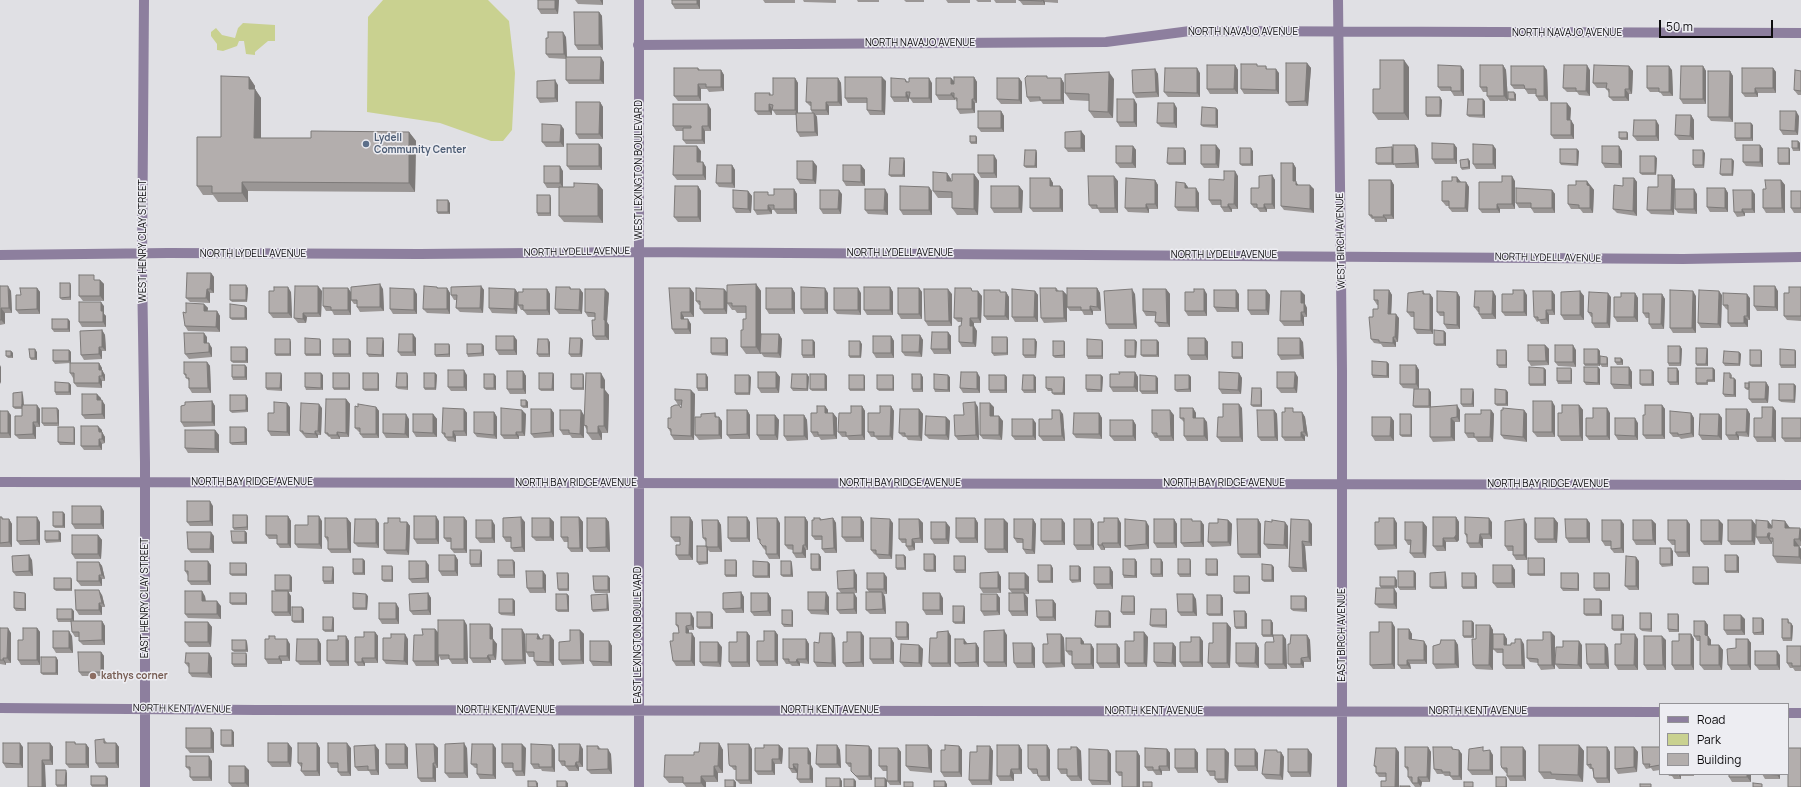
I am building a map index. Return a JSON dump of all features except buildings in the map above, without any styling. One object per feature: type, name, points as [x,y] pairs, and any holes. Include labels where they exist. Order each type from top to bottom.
[{"type":"street","name":"WEST HENRY CLAY STREET","points":[[144,0],[142,253],[145,481]]},
{"type":"street","name":"WEST LEXINGTON BOULEVARD","points":[[638,483],[639,0]]},
{"type":"street","name":"WEST BIRCH AVENUE","points":[[1338,0],[1342,483]]},
{"type":"street","name":"NORTH NAVAJO AVENUE","points":[[638,45],[1106,42],[1190,31],[1338,33],[1801,33]]},
{"type":"street","name":"NORTH LYDELL AVENUE","points":[[0,255],[142,253],[420,254],[639,252],[1683,259],[1801,257]]},
{"type":"street","name":"NORTH BAY RIDGE AVENUE","points":[[0,482],[145,481],[1801,485]]},
{"type":"street","name":"EAST HENRY CLAY STREET","points":[[145,481],[145,787]]},
{"type":"street","name":"EAST LEXINGTON BOULEVARD","points":[[638,483],[639,787]]},
{"type":"street","name":"EAST BIRCH AVENUE","points":[[1342,483],[1342,787]]},
{"type":"street","name":"NORTH KENT AVENUE","points":[[0,708],[257,710],[1659,712]]},
{"type":"street","points":[[1789,713],[1801,713]]},
{"type":"green space","points":[[383,0],[488,0],[509,21],[515,73],[512,130],[503,141],[491,141],[440,123],[367,112],[368,17]]},
{"type":"green space","points":[[243,23],[275,25],[275,41],[268,41],[255,52],[255,55],[246,54],[244,41],[239,41],[237,46],[223,51],[217,50],[217,44],[211,36],[211,32],[216,28],[222,35],[235,38],[238,28]]},
{"type":"place","name":"Lydell Community Center","points":[[366,144]]},
{"type":"place","name":"kathys corner","points":[[93,676]]}]
